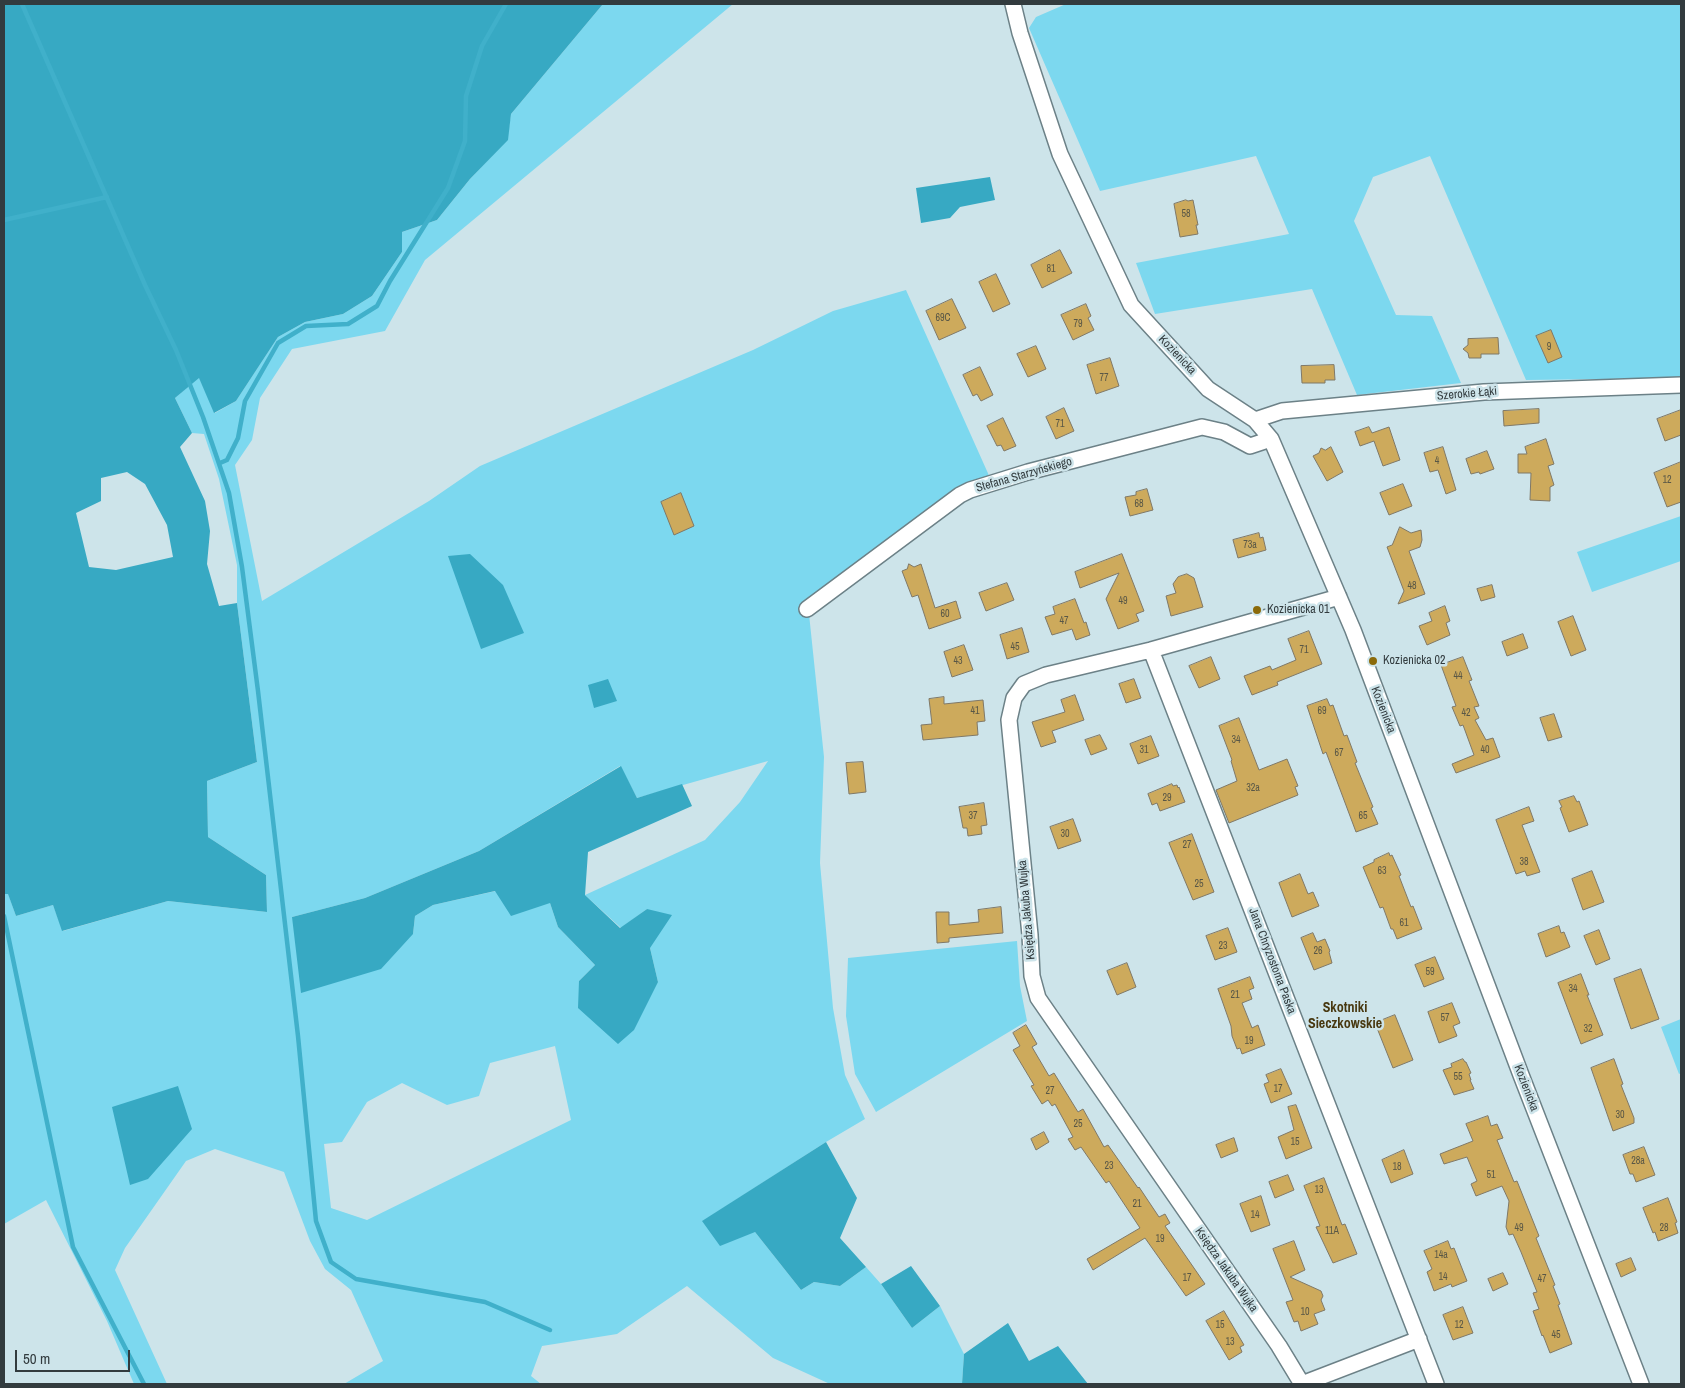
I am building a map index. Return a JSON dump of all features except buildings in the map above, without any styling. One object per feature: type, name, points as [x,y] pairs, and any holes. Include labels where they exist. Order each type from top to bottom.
[{"type":"street","name":"Kozienicka","points":[[1013,4],[1020,33],[1060,154],[1131,305],[1208,389],[1256,420],[1271,439],[1339,597],[1641,1384]]},
{"type":"street","name":"Szerokie Łąki","points":[[1256,420],[1282,411],[1484,392],[1681,385]]},
{"type":"street","name":"Stefana Starzyńskiego","points":[[807,609],[960,495],[970,490],[1028,472],[1202,427],[1224,432],[1250,446],[1271,439]]},
{"type":"street","name":"Księdza Jakuba Wujka","points":[[1302,1384],[1279,1346],[1038,998],[1032,976],[1030,935],[1009,720],[1014,698],[1024,684],[1046,675],[1151,650],[1339,597]]},
{"type":"street","name":"Jana Chryzostoma Paska","points":[[1151,650],[1436,1384]]},
{"type":"street","points":[[1302,1384],[1419,1339]]},
{"type":"shaded area","points":[[4,4],[603,4],[511,114],[508,140],[470,179],[437,220],[402,232],[402,252],[372,296],[343,314],[305,322],[278,337],[236,401],[214,413],[199,378],[175,398],[192,433],[180,447],[205,501],[210,531],[207,564],[219,606],[237,603],[257,762],[207,781],[208,837],[266,875],[267,912],[168,901],[62,931],[53,905],[16,916],[8,894],[4,894]],"holes":[[[127,472],[145,484],[167,525],[173,557],[116,570],[89,567],[76,513],[101,501],[101,478]]]},
{"type":"shaded area","points":[[603,4],[733,4],[425,260],[385,331],[292,349],[260,398],[252,440],[235,465],[262,601],[429,501],[480,466],[753,350],[833,311],[906,290],[991,480],[809,614],[824,757],[820,863],[833,1008],[845,1075],[865,1119],[703,1221],[755,1232],[801,1290],[814,1282],[840,1286],[866,1267],[881,1284],[912,1328],[940,1306],[964,1354],[962,1384],[830,1384],[773,1358],[687,1286],[617,1334],[542,1346],[531,1376],[541,1384],[344,1384],[383,1361],[351,1290],[325,1269],[310,1241],[284,1172],[215,1149],[186,1161],[125,1248],[115,1270],[167,1384],[134,1384],[107,1321],[46,1200],[4,1224],[4,894],[8,893],[16,916],[53,905],[63,931],[168,901],[267,912],[266,875],[208,837],[207,781],[257,762],[237,603],[237,565],[219,479],[204,434],[192,433],[175,398],[199,377],[215,413],[236,401],[278,337],[305,322],[343,314],[372,296],[402,252],[402,232],[437,220],[470,179],[507,140],[511,114]],"holes":[[[768,761],[740,802],[705,840],[585,895],[621,928],[647,909],[650,948],[658,982],[579,981],[595,965],[558,927],[550,903],[496,891],[433,905],[415,916],[413,934],[292,917],[365,898],[479,851],[620,766],[637,798]],[[555,1046],[571,1120],[367,1220],[331,1208],[324,1144],[342,1142],[367,1102],[402,1083],[447,1105],[479,1096],[490,1063]]]},
{"type":"shaded area","points":[[1066,4],[1681,4],[1681,378],[1526,380],[1430,156],[1373,177],[1354,221],[1396,315],[1432,316],[1461,383],[1357,395],[1312,289],[1155,314],[1136,263],[1289,234],[1256,156],[1100,191],[1029,28],[1036,17]]},
{"type":"shaded area","points":[[990,177],[995,200],[960,207],[950,218],[921,223],[916,188]]},
{"type":"shaded area","points":[[1681,516],[1681,561],[1592,592],[1577,552]]},
{"type":"shaded area","points":[[470,554],[503,585],[524,633],[481,649],[448,556]]},
{"type":"shaded area","points":[[608,679],[617,701],[594,708],[588,685]]},
{"type":"shaded area","points":[[621,766],[637,798],[682,784],[692,806],[588,852],[585,895],[620,928],[647,909],[672,915],[650,948],[658,982],[634,1030],[618,1044],[578,1008],[579,981],[595,965],[558,927],[550,903],[511,916],[495,891],[433,905],[415,916],[413,934],[381,969],[301,993],[292,917],[365,898],[479,851]]},
{"type":"shaded area","points":[[1017,941],[1020,986],[1027,1021],[876,1112],[855,1074],[846,1016],[848,958]]},
{"type":"shaded area","points":[[1681,1019],[1681,1073],[1679,1074],[1661,1027]]},
{"type":"shaded area","points":[[178,1086],[192,1129],[148,1179],[130,1185],[112,1107]]},
{"type":"shaded area","points":[[826,1142],[857,1198],[840,1238],[866,1267],[840,1286],[814,1282],[801,1290],[755,1232],[720,1246],[702,1221]]},
{"type":"shaded area","points":[[911,1266],[940,1306],[912,1328],[881,1284]]},
{"type":"shaded area","points":[[1008,1323],[1029,1361],[1058,1346],[1088,1384],[962,1384],[964,1354]]},
{"type":"waterway","points":[[22,4],[145,285],[176,350],[203,417],[229,493],[242,567],[258,691],[298,1036],[316,1221],[331,1262],[356,1279],[485,1302],[550,1330]]},
{"type":"waterway","points":[[220,463],[227,460],[238,438],[245,401],[278,343],[306,326],[348,324],[377,306],[390,281],[448,188],[465,141],[466,96],[482,46],[506,4]]},
{"type":"waterway","points":[[4,220],[107,197]]},
{"type":"waterway","points":[[4,916],[73,1247],[144,1384]]},
{"type":"place","name":"Kozienicka 01","points":[[1257,610]]},
{"type":"place","name":"Kozienicka 02","points":[[1373,661]]},
{"type":"district","name":"Skotniki Sieczkowskie","points":[[1345,1016]]}]
